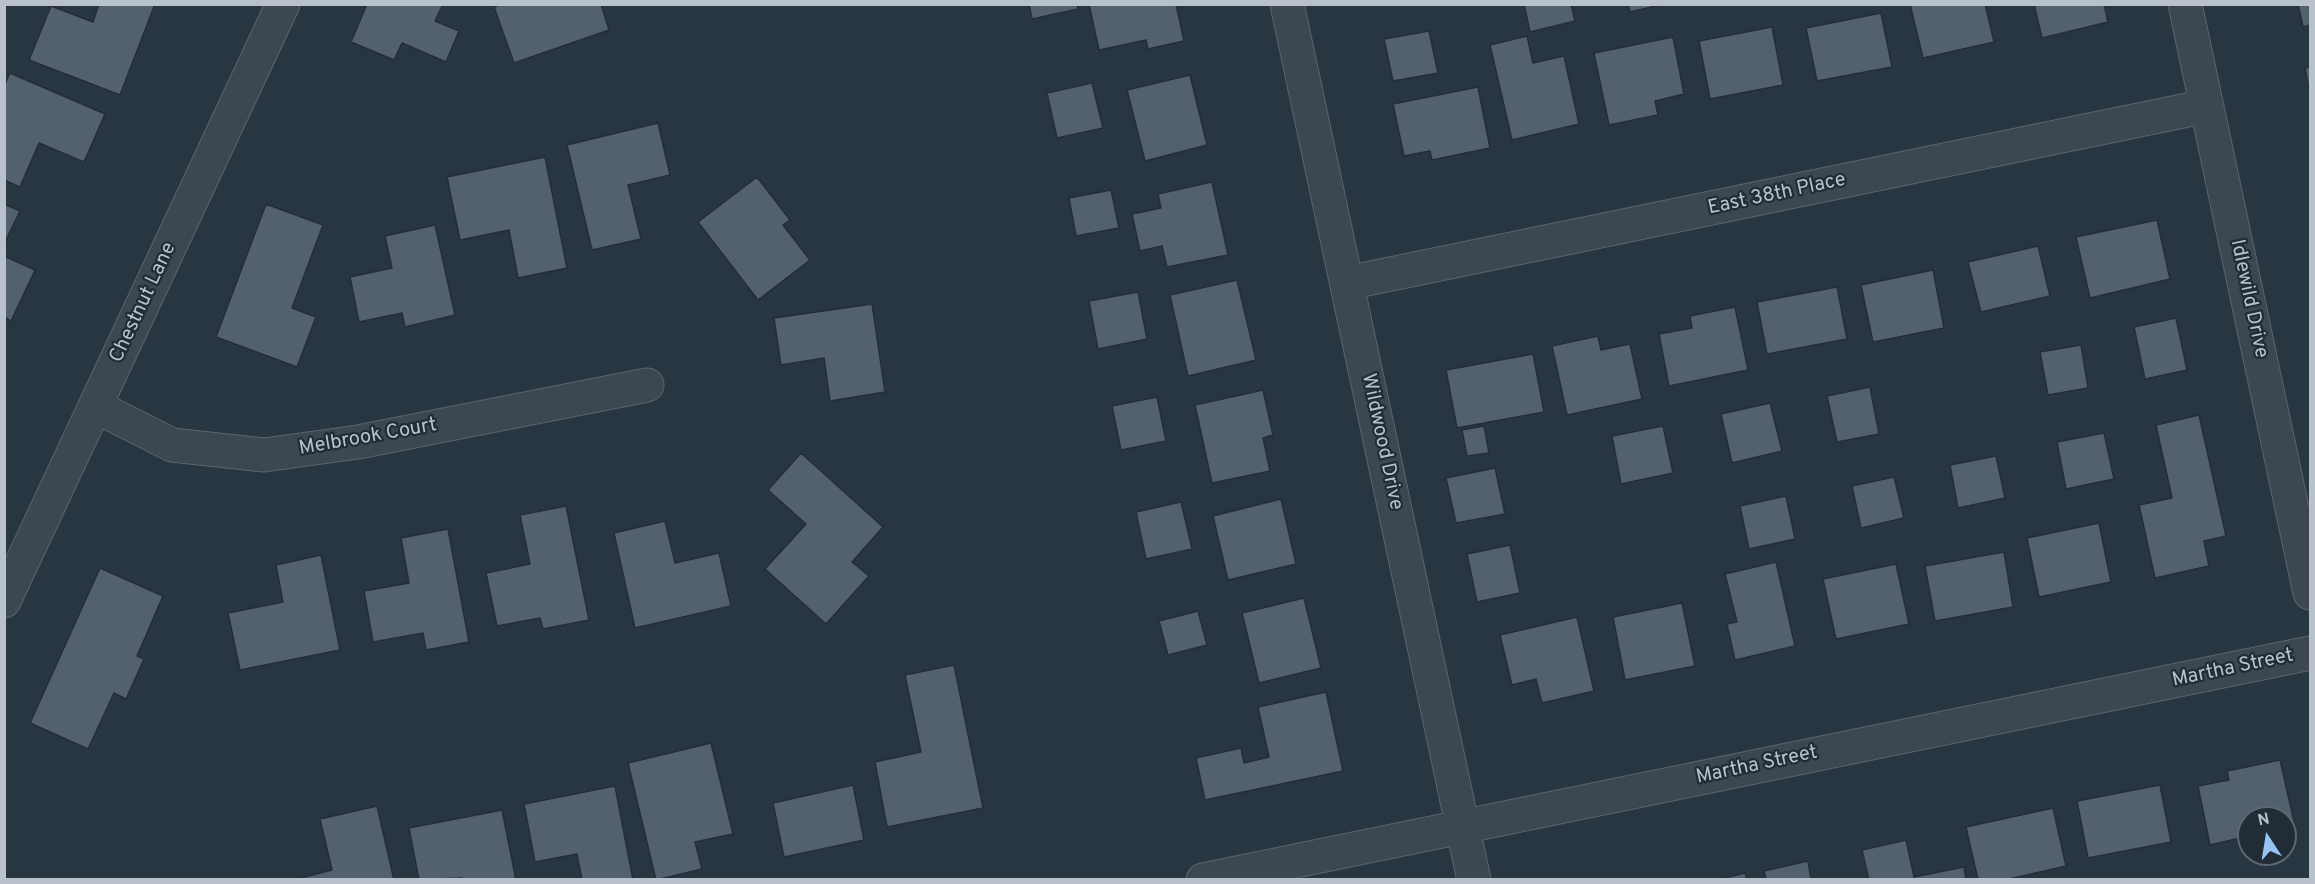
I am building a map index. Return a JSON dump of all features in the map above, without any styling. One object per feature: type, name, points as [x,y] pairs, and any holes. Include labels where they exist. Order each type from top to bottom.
[{"type":"street","name":"Chestnut Lane","points":[[4,601],[283,4]]},
{"type":"street","name":"Wildwood Drive","points":[[1287,4],[1474,879]]},
{"type":"street","name":"Idlewild Drive","points":[[2185,4],[2310,593]]},
{"type":"street","name":"East 38th Place","points":[[1347,283],[2207,106]]},
{"type":"street","name":"Melbrook Court","points":[[95,406],[172,445],[264,455],[358,442],[647,385]]},
{"type":"street","name":"Martha Street","points":[[1203,879],[2310,653]]},
{"type":"building","points":[[99,4],[155,4],[120,95],[29,60],[51,6],[93,22]]},
{"type":"building","points":[[367,4],[443,4],[435,21],[459,31],[446,62],[402,43],[394,60],[351,42]]},
{"type":"building","points":[[501,4],[601,4],[609,30],[514,63],[494,7]]},
{"type":"building","points":[[1029,4],[1077,4],[1078,9],[1032,19]]},
{"type":"building","points":[[1089,4],[1176,4],[1184,41],[1148,49],[1146,40],[1099,50]]},
{"type":"building","points":[[1524,4],[1571,4],[1575,21],[1530,32]]},
{"type":"building","points":[[1628,4],[1665,4],[1630,12]]},
{"type":"building","points":[[1910,4],[1985,4],[1994,42],[1923,58]]},
{"type":"building","points":[[2034,4],[2104,4],[2108,22],[2042,38]]},
{"type":"building","points":[[2298,4],[2310,4],[2310,25],[2303,27]]},
{"type":"building","points":[[1881,13],[1892,67],[1817,81],[1806,28]]},
{"type":"building","points":[[1772,27],[1783,85],[1710,99],[1699,41]]},
{"type":"building","points":[[1429,31],[1438,73],[1393,81],[1384,39]]},
{"type":"building","points":[[1527,36],[1533,63],[1564,56],[1579,124],[1512,140],[1490,45]]},
{"type":"building","points":[[1673,37],[1684,94],[1655,101],[1658,115],[1609,125],[1594,53]]},
{"type":"building","points":[[2310,67],[2310,93],[2305,68]]},
{"type":"building","points":[[10,73],[105,114],[84,162],[39,143],[20,187],[4,180],[4,86]]},
{"type":"building","points":[[1190,75],[1207,145],[1145,161],[1127,90]]},
{"type":"building","points":[[1092,83],[1103,128],[1057,138],[1047,93]]},
{"type":"building","points":[[1478,87],[1490,148],[1432,160],[1430,151],[1404,156],[1393,104]]},
{"type":"building","points":[[658,123],[670,175],[628,185],[641,239],[592,250],[567,145]]},
{"type":"building","points":[[545,157],[567,268],[518,278],[509,230],[460,240],[447,177]]},
{"type":"building","points":[[757,177],[790,220],[783,225],[810,260],[758,300],[698,222]]},
{"type":"building","points":[[1212,182],[1228,255],[1167,267],[1162,246],[1140,251],[1132,214],[1161,208],[1158,194]]},
{"type":"building","points":[[1111,190],[1119,228],[1076,236],[1069,198]]},
{"type":"building","points":[[4,204],[20,211],[4,244]]},
{"type":"building","points":[[266,204],[323,225],[292,308],[316,317],[297,367],[216,337]]},
{"type":"building","points":[[2157,220],[2170,279],[2090,298],[2076,237]]},
{"type":"building","points":[[435,225],[455,315],[405,327],[402,313],[359,322],[350,277],[392,268],[385,236]]},
{"type":"building","points":[[2038,246],[2050,296],[1981,312],[1968,262]]},
{"type":"building","points":[[4,256],[35,270],[11,321],[4,317]]},
{"type":"building","points":[[1933,270],[1944,328],[1873,342],[1861,285]]},
{"type":"building","points":[[1237,280],[1256,360],[1188,376],[1170,295]]},
{"type":"building","points":[[1837,287],[1847,339],[1767,354],[1757,302]]},
{"type":"building","points":[[1138,292],[1147,339],[1098,349],[1089,301]]},
{"type":"building","points":[[872,304],[885,392],[830,401],[824,358],[781,365],[774,318]]},
{"type":"building","points":[[1735,307],[1748,370],[1669,386],[1659,334],[1692,328],[1690,316]]},
{"type":"building","points":[[2176,318],[2187,370],[2145,379],[2134,327]]},
{"type":"building","points":[[1598,336],[1601,350],[1630,344],[1642,399],[1567,415],[1552,346]]},
{"type":"building","points":[[2081,345],[2088,388],[2048,395],[2040,352]]},
{"type":"building","points":[[1533,354],[1544,412],[1457,428],[1446,370]]},
{"type":"building","points":[[1870,387],[1879,434],[1837,442],[1827,396]]},
{"type":"building","points":[[1263,390],[1273,435],[1263,438],[1270,471],[1212,483],[1195,405]]},
{"type":"building","points":[[1157,397],[1166,441],[1121,450],[1112,406]]},
{"type":"building","points":[[1770,403],[1782,451],[1732,463],[1721,414]]},
{"type":"building","points":[[2199,415],[2226,536],[2204,541],[2209,566],[2155,578],[2139,505],[2172,498],[2156,425]]},
{"type":"building","points":[[1484,426],[1489,453],[1467,456],[1462,430]]},
{"type":"building","points":[[1663,426],[1673,473],[1621,484],[1612,436]]},
{"type":"building","points":[[2104,433],[2114,479],[2066,489],[2057,442]]},
{"type":"building","points":[[801,453],[883,527],[852,562],[869,576],[826,624],[765,569],[806,524],[768,490]]},
{"type":"building","points":[[1996,456],[2005,498],[1958,508],[1950,465]]},
{"type":"building","points":[[1495,468],[1505,514],[1456,523],[1446,478]]},
{"type":"building","points":[[1894,477],[1904,518],[1861,528],[1852,486]]},
{"type":"building","points":[[1786,496],[1795,539],[1749,549],[1740,506]]},
{"type":"building","points":[[1281,499],[1296,564],[1228,580],[1213,516]]},
{"type":"building","points":[[1181,502],[1192,549],[1146,559],[1136,512]]},
{"type":"building","points":[[566,506],[589,620],[543,629],[540,618],[497,626],[486,573],[530,564],[520,515]]},
{"type":"building","points":[[665,521],[675,563],[719,553],[731,606],[635,628],[614,533]]},
{"type":"building","points":[[2099,523],[2111,582],[2039,597],[2027,538]]},
{"type":"building","points":[[448,529],[469,642],[426,650],[423,633],[373,642],[364,591],[409,583],[401,538]]},
{"type":"building","points":[[1510,545],[1520,593],[1477,602],[1467,554]]},
{"type":"building","points":[[2004,552],[2013,607],[1935,621],[1925,566]]},
{"type":"building","points":[[321,555],[340,650],[240,670],[228,613],[283,602],[276,565]]},
{"type":"building","points":[[1776,562],[1795,646],[1735,660],[1727,624],[1737,622],[1725,574]]},
{"type":"building","points":[[1896,564],[1909,624],[1836,639],[1823,579]]},
{"type":"building","points":[[100,568],[163,596],[137,656],[144,659],[126,699],[114,693],[88,749],[30,723]]},
{"type":"building","points":[[1304,598],[1321,668],[1259,683],[1242,613]]},
{"type":"building","points":[[1682,603],[1695,666],[1625,680],[1613,617]]},
{"type":"building","points":[[1198,611],[1207,645],[1168,655],[1159,621]]},
{"type":"building","points":[[1577,617],[1594,691],[1542,703],[1536,679],[1512,685],[1500,635]]},
{"type":"building","points":[[954,665],[983,808],[887,827],[875,762],[921,752],[905,675]]},
{"type":"building","points":[[1326,692],[1343,771],[1205,800],[1196,758],[1241,748],[1244,763],[1269,757],[1258,707]]},
{"type":"building","points":[[711,743],[733,834],[695,842],[702,869],[656,880],[628,763]]},
{"type":"building","points":[[2280,760],[2290,806],[2237,806],[2237,839],[2210,845],[2198,786],[2229,780],[2227,771]]},
{"type":"building","points":[[853,785],[864,840],[784,857],[773,803]]},
{"type":"building","points":[[2160,785],[2171,842],[2088,858],[2077,801]]},
{"type":"building","points":[[615,786],[633,880],[582,880],[577,854],[535,862],[524,804]]},
{"type":"building","points":[[377,806],[394,880],[301,880],[301,878],[332,870],[320,819]]},
{"type":"building","points":[[2053,808],[2066,866],[2005,880],[1978,880],[1966,827]]},
{"type":"building","points":[[502,810],[516,880],[463,880],[462,878],[419,880],[409,828]]},
{"type":"building","points":[[1906,840],[1914,877],[1964,867],[1966,880],[1869,880],[1862,850]]},
{"type":"building","points":[[1808,861],[1811,880],[1766,880],[1764,871]]},
{"type":"building","points":[[1745,873],[1747,880],[1717,880]]}]
